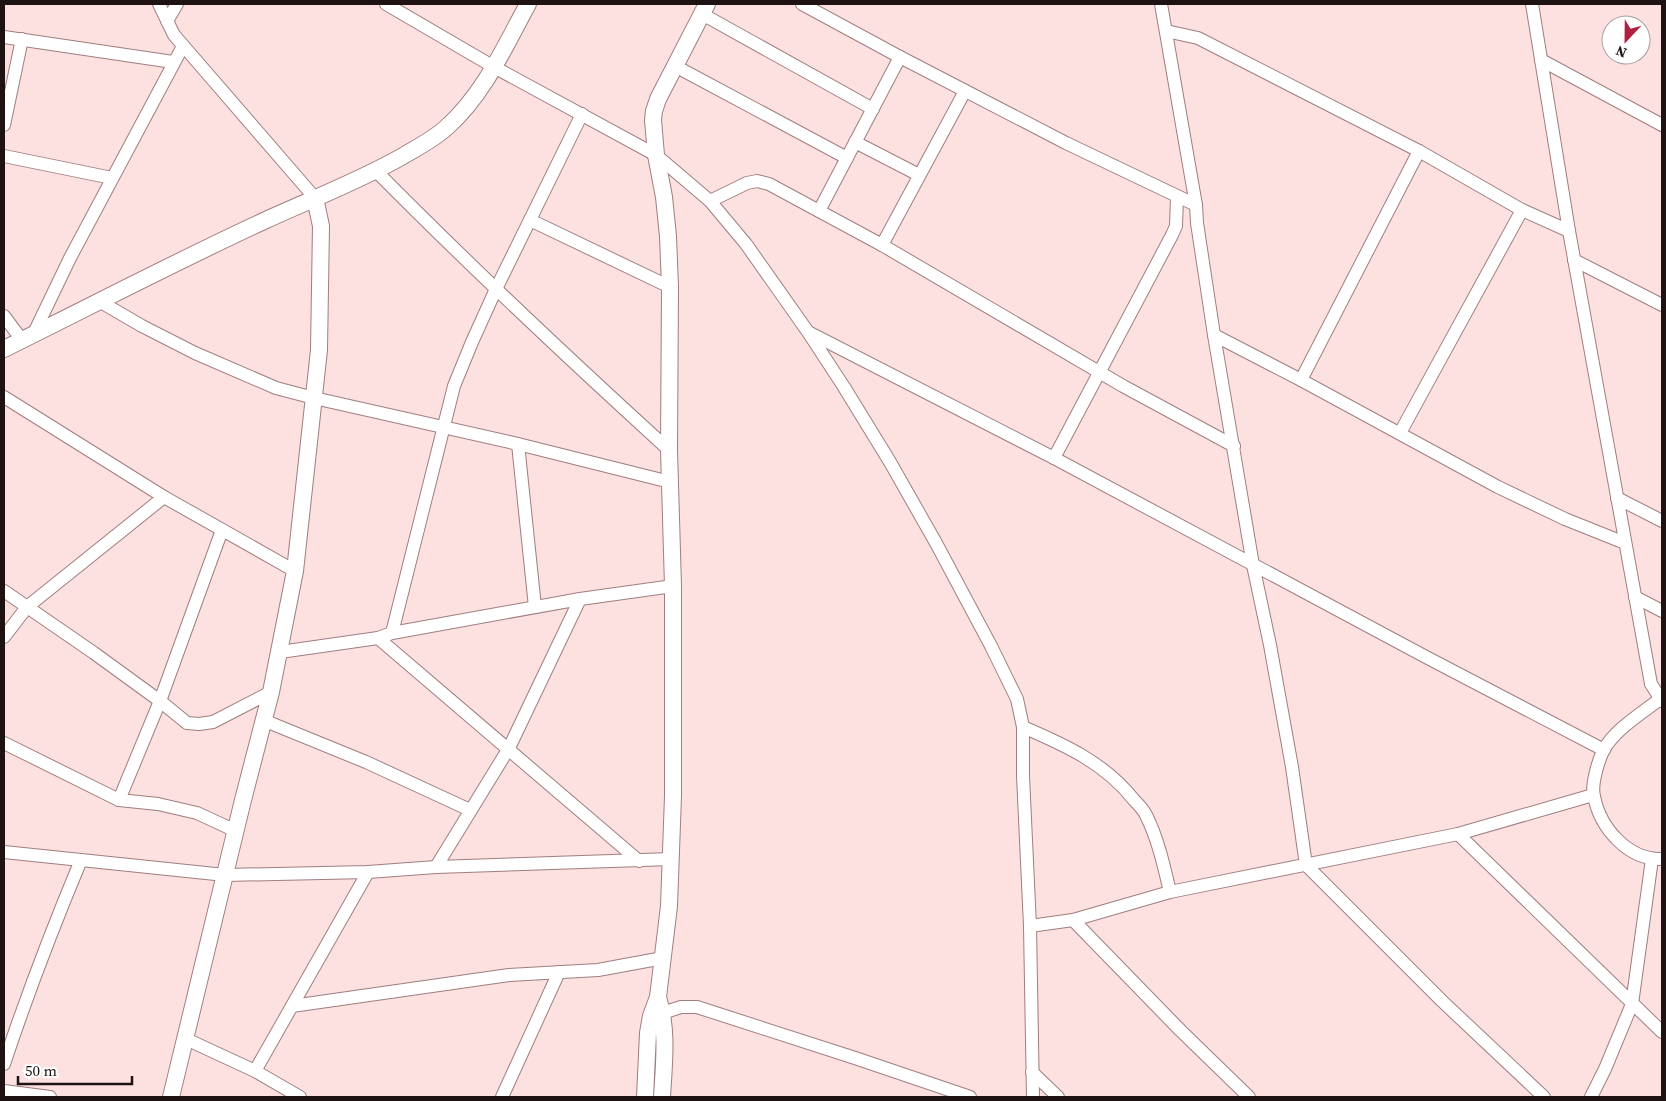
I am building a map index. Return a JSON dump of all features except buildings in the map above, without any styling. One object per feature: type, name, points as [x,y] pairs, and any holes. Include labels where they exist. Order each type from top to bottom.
[{"type":"street","points":[[159,4],[174,35],[315,198],[321,226],[319,350],[295,571],[271,692],[172,1097]]},
{"type":"street","points":[[167,21],[177,4]]},
{"type":"street","points":[[386,4],[494,67],[656,155],[710,201],[746,244],[844,387],[936,543],[991,646],[1016,699],[1023,727],[1024,835],[1030,926],[1033,1097]]},
{"type":"street","points":[[4,349],[266,220],[376,171],[424,144],[447,127],[469,104],[494,67],[528,4]]},
{"type":"street","points":[[802,4],[965,91],[1196,205]]},
{"type":"street","points":[[1161,4],[1196,205],[1214,335],[1253,565],[1292,767],[1306,865],[1442,1001],[1544,1097]]},
{"type":"street","points":[[1531,4],[1574,260],[1651,684],[1661,700],[1625,725],[1604,750],[1596,772],[1593,795],[1602,819],[1616,838],[1634,853],[1657,859],[1632,1004],[1605,1069],[1591,1097]]},
{"type":"street","points":[[646,1097],[648,1033],[657,1009],[668,906],[673,786],[673,586],[669,450],[670,287],[668,236],[664,197],[656,155],[654,111],[704,9],[787,63],[873,109]]},
{"type":"street","points":[[1166,31],[1198,38],[1419,151],[1522,210],[1569,231]]},
{"type":"street","points":[[4,36],[173,62]]},
{"type":"street","points":[[4,125],[22,39]]},
{"type":"street","points":[[28,336],[183,46]]},
{"type":"street","points":[[819,211],[900,57]]},
{"type":"street","points":[[1541,60],[1662,125]]},
{"type":"street","points":[[675,66],[847,158]]},
{"type":"street","points":[[882,245],[965,91]]},
{"type":"street","points":[[392,633],[454,386],[496,289],[582,114]]},
{"type":"street","points":[[855,142],[919,174]]},
{"type":"street","points":[[1301,380],[1419,151]]},
{"type":"street","points":[[4,156],[112,178]]},
{"type":"street","points":[[376,171],[496,289],[669,450]]},
{"type":"street","points":[[710,201],[747,183],[757,181],[769,184],[882,245],[1123,386],[1234,446]]},
{"type":"street","points":[[1054,458],[1172,235],[1176,226],[1177,197]]},
{"type":"street","points":[[1400,433],[1522,210]]},
{"type":"street","points":[[530,220],[670,287]]},
{"type":"street","points":[[1574,260],[1662,305]]},
{"type":"street","points":[[99,301],[142,326],[195,353],[276,388],[518,444],[670,482]]},
{"type":"street","points":[[4,316],[28,336]]},
{"type":"street","points":[[808,332],[1054,458],[1604,750]]},
{"type":"street","points":[[1214,335],[1498,487],[1565,519],[1625,543]]},
{"type":"street","points":[[4,397],[164,497],[295,571]]},
{"type":"street","points":[[518,444],[535,607]]},
{"type":"street","points":[[4,637],[28,607],[164,497]]},
{"type":"street","points":[[1617,498],[1662,521]]},
{"type":"street","points":[[119,800],[160,701],[222,530]]},
{"type":"street","points":[[280,652],[378,638],[392,633],[580,599],[673,586]]},
{"type":"street","points":[[4,591],[160,701],[187,723],[213,722],[271,692]]},
{"type":"street","points":[[1635,597],[1662,611]]},
{"type":"street","points":[[436,867],[509,748],[580,599]]},
{"type":"street","points":[[378,638],[639,861]]},
{"type":"street","points":[[263,720],[366,762],[470,810]]},
{"type":"street","points":[[1023,727],[1067,746],[1096,763],[1123,785],[1145,814],[1160,851],[1170,892]]},
{"type":"street","points":[[4,743],[119,800],[158,804],[196,814],[236,831]]},
{"type":"street","points":[[1030,926],[1073,920],[1170,892],[1458,834],[1593,795]]},
{"type":"street","points":[[1458,834],[1662,1032]]},
{"type":"street","points":[[4,852],[225,875],[368,872],[436,867],[671,859]]},
{"type":"street","points":[[4,1064],[26,996],[81,860]]},
{"type":"street","points":[[255,1071],[368,872]]},
{"type":"street","points":[[1073,920],[1180,1030],[1250,1097]]},
{"type":"street","points":[[292,1006],[509,975],[598,970],[663,958]]},
{"type":"street","points":[[502,1097],[559,972]]},
{"type":"street","points":[[657,1009],[697,1007],[970,1097]]},
{"type":"street","points":[[657,1009],[665,1035],[662,1097]]},
{"type":"street","points":[[186,1039],[255,1071],[300,1097]]},
{"type":"street","points":[[1032,1072],[1058,1097]]},
{"type":"street","points":[[4,1092],[50,1097]]}]
